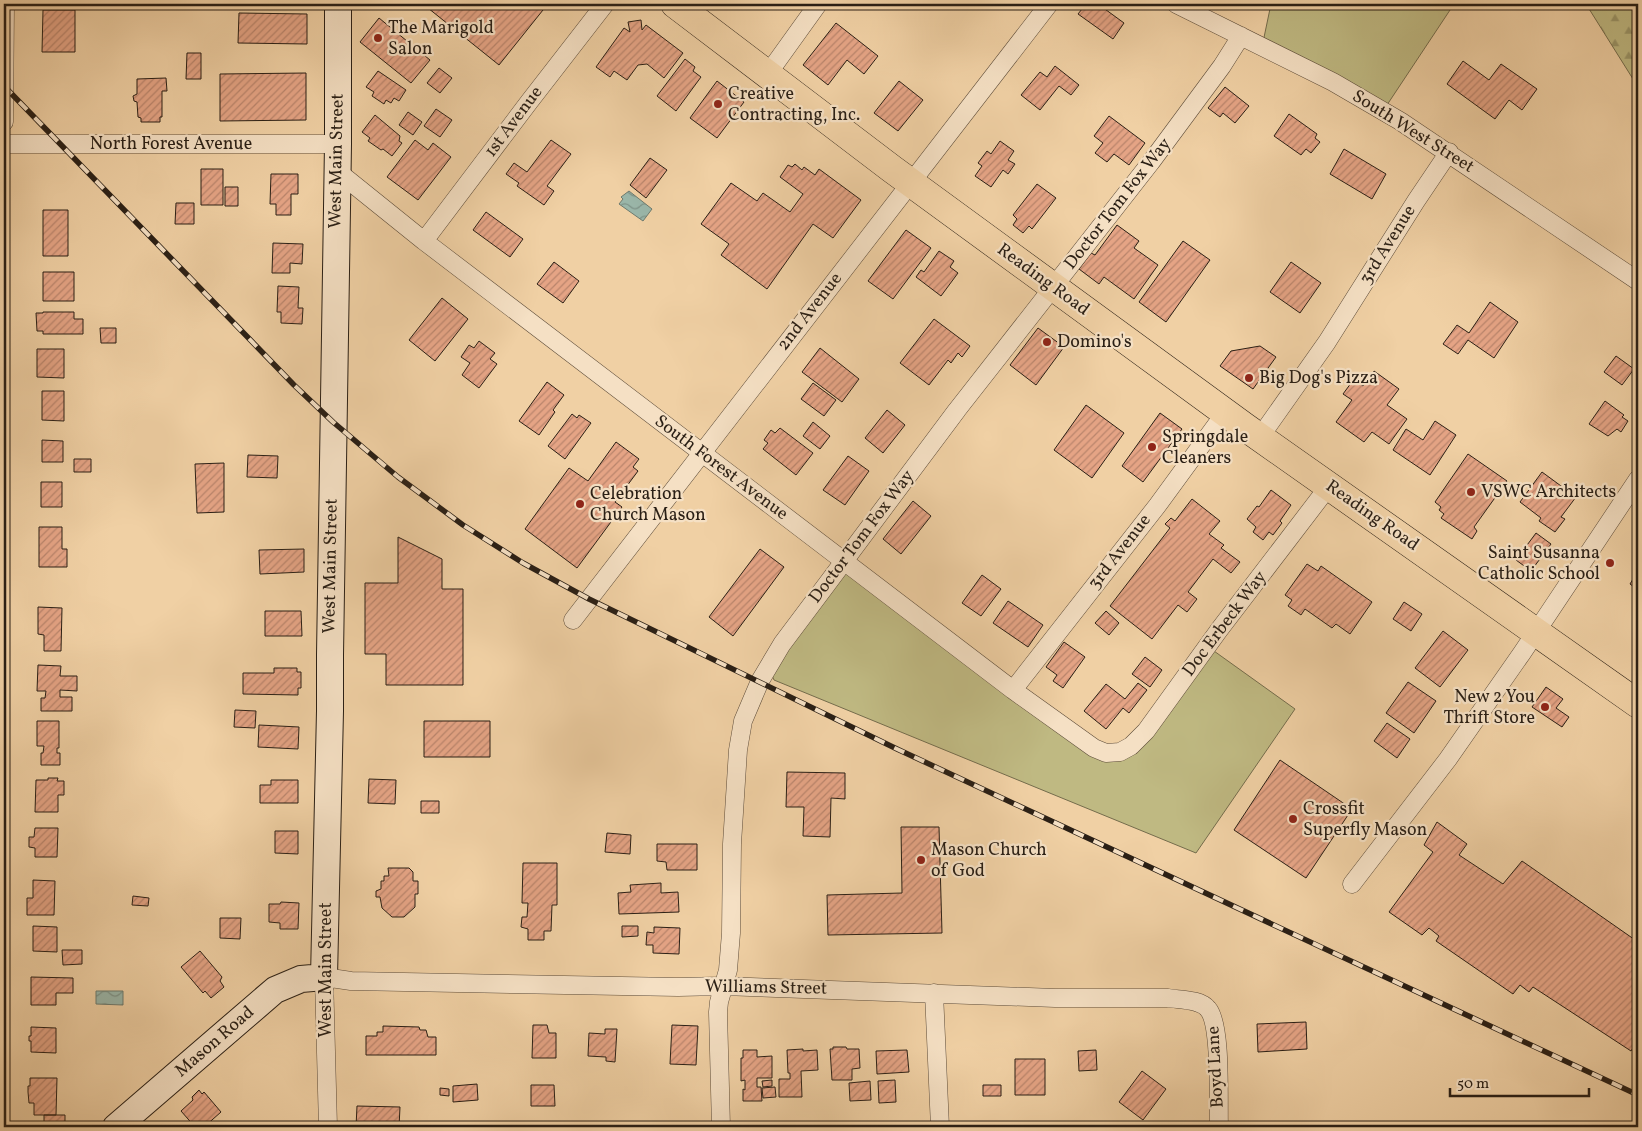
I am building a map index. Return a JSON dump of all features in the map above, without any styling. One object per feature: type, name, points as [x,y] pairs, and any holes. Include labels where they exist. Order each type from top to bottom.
[{"type":"main road","name":"West Main Street","points":[[324,977],[330,711],[338,144],[338,4]]},
{"type":"main road","name":"Reading Road","points":[[675,4],[767,75],[1053,288],[1225,413],[1638,704]]},
{"type":"main road","name":"Mason Road","points":[[116,1127],[275,990],[301,979],[324,977]]},
{"type":"street","points":[[4,122],[5,4]]},
{"type":"street","name":"1st Avenue","points":[[424,241],[606,4]]},
{"type":"street","points":[[767,75],[818,4]]},
{"type":"street","name":"2nd Avenue","points":[[573,620],[1048,4]]},
{"type":"street","name":"South West Street","points":[[1176,4],[1333,82],[1400,121],[1638,281]]},
{"type":"street","name":"Doctor Tom Fox Way","points":[[721,1127],[718,1012],[728,970],[731,933],[732,844],[738,750],[743,720],[760,681],[782,644],[975,387],[1176,128],[1222,66],[1241,36]]},
{"type":"street","name":"North Forest Avenue","points":[[4,144],[338,144]]},
{"type":"street","name":"3rd Avenue","points":[[1260,437],[1327,342],[1448,152]]},
{"type":"street","name":"South Forest Avenue","points":[[337,171],[424,241],[1013,690],[1094,748],[1106,753],[1112,753]]},
{"type":"street","name":"3rd Avenue","points":[[1013,690],[1157,506],[1225,413]]},
{"type":"street","points":[[1352,884],[1448,759],[1536,633],[1638,479]]},
{"type":"street","name":"Doc Erbeck Way","points":[[1112,753],[1120,752],[1131,746],[1146,731],[1219,630],[1329,486]]},
{"type":"street","name":"Williams Street","points":[[324,977],[367,981],[678,987],[723,986],[1055,998],[1168,998],[1198,1002],[1207,1007]]},
{"type":"street","name":"West Main Street","points":[[324,977],[328,1127]]},
{"type":"street","points":[[934,993],[940,1127]]},
{"type":"street","name":"Boyd Lane","points":[[1207,1007],[1213,1017],[1215,1030],[1219,1127]]},
{"type":"green space","points":[[1271,4],[1454,4],[1383,111],[1262,47]]},
{"type":"green space","points":[[1586,4],[1638,4],[1638,87]]},
{"type":"green space","points":[[844,562],[1094,748],[1120,752],[1207,646],[1295,709],[1196,853],[774,680],[768,666]]},
{"type":"water","points":[[629,191],[652,209],[643,221],[619,204],[623,199],[621,197]]},
{"type":"water","points":[[96,991],[123,991],[123,1005],[96,1004]]},
{"type":"building","points":[[242,4],[307,4],[307,9],[242,8]]},
{"type":"building","points":[[423,4],[535,4],[543,10],[499,65]]},
{"type":"building","points":[[1086,4],[1098,4],[1124,23],[1113,39],[1078,14]]},
{"type":"building","points":[[43,10],[75,10],[75,52],[42,52]]},
{"type":"building","points":[[239,13],[307,14],[307,44],[238,43]]},
{"type":"building","points":[[379,18],[430,60],[411,83],[360,42]]},
{"type":"building","points":[[641,20],[642,30],[646,25],[683,53],[664,78],[647,64],[638,65],[627,80],[614,71],[610,77],[596,67],[624,28],[630,32],[628,22]]},
{"type":"building","points":[[836,23],[878,56],[864,74],[847,60],[828,85],[803,65]]},
{"type":"building","points":[[187,53],[201,53],[201,79],[186,79]]},
{"type":"building","points":[[685,59],[695,67],[693,71],[701,77],[676,111],[657,96]]},
{"type":"building","points":[[1463,61],[1489,80],[1501,64],[1537,89],[1522,110],[1509,100],[1495,119],[1447,84]]},
{"type":"building","points":[[1055,66],[1079,85],[1071,95],[1059,86],[1040,110],[1021,95],[1040,72],[1047,77]]},
{"type":"building","points":[[439,68],[452,78],[440,93],[427,83]]},
{"type":"building","points":[[378,71],[406,90],[399,101],[394,98],[391,103],[386,100],[384,104],[372,96],[374,92],[366,87]]},
{"type":"building","points":[[306,73],[306,120],[220,121],[220,74]]},
{"type":"building","points":[[166,78],[167,91],[162,91],[162,117],[160,117],[160,122],[141,122],[141,118],[138,117],[137,102],[134,101],[133,96],[137,94],[137,79]]},
{"type":"building","points":[[717,81],[744,102],[717,138],[690,118]]},
{"type":"building","points":[[899,81],[923,100],[898,131],[874,113]]},
{"type":"building","points":[[1225,87],[1249,106],[1235,123],[1223,113],[1220,117],[1208,108]]},
{"type":"building","points":[[436,109],[452,120],[440,137],[424,126]]},
{"type":"building","points":[[408,112],[422,122],[413,135],[399,125]]},
{"type":"building","points":[[1289,114],[1317,134],[1315,138],[1320,142],[1311,153],[1306,149],[1301,155],[1274,136]]},
{"type":"building","points":[[375,115],[400,136],[399,141],[402,143],[392,156],[368,141],[370,138],[362,132]]},
{"type":"building","points":[[1109,116],[1145,143],[1129,165],[1114,154],[1107,162],[1095,153],[1103,143],[1094,136]]},
{"type":"building","points":[[415,140],[428,150],[433,143],[451,157],[418,200],[387,177]]},
{"type":"building","points":[[551,140],[571,154],[547,186],[554,191],[544,205],[517,186],[519,183],[506,174],[514,163],[527,172]]},
{"type":"building","points":[[1000,141],[1014,151],[1008,160],[1015,164],[1008,174],[1003,170],[991,187],[975,176],[982,166],[978,163],[987,151],[991,154]]},
{"type":"building","points":[[1344,149],[1386,174],[1372,199],[1330,174]]},
{"type":"building","points":[[650,158],[667,170],[646,198],[630,185]]},
{"type":"building","points":[[795,164],[802,170],[804,167],[815,175],[819,169],[861,200],[833,238],[813,224],[767,289],[721,255],[729,244],[701,224],[731,183],[757,201],[763,193],[790,212],[803,194],[780,177],[788,165],[792,167]]},
{"type":"building","points":[[201,169],[223,169],[223,205],[201,205]]},
{"type":"building","points":[[271,174],[298,174],[298,194],[291,194],[291,215],[276,215],[276,204],[270,204]]},
{"type":"building","points":[[1037,184],[1056,198],[1032,229],[1029,226],[1023,233],[1013,225],[1017,219],[1013,215]]},
{"type":"building","points":[[225,187],[238,187],[238,206],[225,206]]},
{"type":"building","points":[[176,203],[194,203],[194,224],[175,224]]},
{"type":"building","points":[[43,210],[68,210],[68,256],[43,256]]},
{"type":"building","points":[[486,212],[523,239],[510,257],[473,230]]},
{"type":"building","points":[[1117,225],[1139,241],[1134,248],[1158,265],[1134,299],[1104,277],[1099,284],[1079,269],[1091,253],[1095,255]]},
{"type":"building","points":[[906,230],[931,248],[893,299],[868,281]]},
{"type":"building","points":[[1183,241],[1210,260],[1166,322],[1139,302]]},
{"type":"building","points":[[273,243],[303,244],[302,264],[290,263],[290,273],[272,273]]},
{"type":"building","points":[[939,251],[954,261],[950,267],[958,273],[941,296],[916,277],[921,270],[924,272]]},
{"type":"building","points":[[554,262],[579,281],[563,303],[537,284]]},
{"type":"building","points":[[1291,262],[1321,283],[1300,313],[1270,292]]},
{"type":"building","points":[[43,272],[74,272],[74,301],[43,301]]},
{"type":"building","points":[[278,286],[299,287],[298,308],[303,308],[302,324],[281,323],[281,312],[277,312]]},
{"type":"building","points":[[442,298],[468,319],[435,361],[409,340]]},
{"type":"building","points":[[1490,302],[1518,322],[1494,358],[1468,340],[1458,354],[1443,344],[1457,325],[1469,333]]},
{"type":"building","points":[[74,312],[74,319],[83,319],[83,334],[43,334],[43,331],[37,331],[36,313]]},
{"type":"building","points":[[934,319],[970,346],[962,357],[958,353],[951,363],[948,360],[929,385],[900,363]]},
{"type":"building","points":[[100,328],[116,328],[116,343],[101,343]]},
{"type":"building","points":[[1038,328],[1064,347],[1036,385],[1010,365]]},
{"type":"building","points":[[479,341],[495,353],[490,359],[497,364],[479,388],[462,375],[470,363],[461,357],[469,345],[474,348]]},
{"type":"building","name":"Big Dog's Pizza","points":[[1260,346],[1276,357],[1253,389],[1220,366],[1231,351]]},
{"type":"building","points":[[820,348],[859,379],[842,402],[802,372]]},
{"type":"building","points":[[37,349],[64,349],[64,378],[37,377]]},
{"type":"building","points":[[1616,356],[1634,369],[1622,385],[1604,372]]},
{"type":"building","points":[[1374,371],[1399,389],[1387,405],[1407,419],[1389,444],[1372,432],[1364,442],[1336,422],[1352,400],[1343,394],[1354,379],[1363,386]]},
{"type":"building","points":[[547,382],[564,395],[539,435],[519,421]]},
{"type":"building","points":[[813,383],[836,400],[824,416],[801,399]]},
{"type":"building","points":[[42,391],[64,391],[64,421],[42,420]]},
{"type":"building","points":[[1605,401],[1624,415],[1622,417],[1628,421],[1621,432],[1617,429],[1608,436],[1589,424]]},
{"type":"building","points":[[1086,405],[1124,433],[1092,478],[1054,450]]},
{"type":"building","points":[[887,410],[905,425],[883,453],[865,438]]},
{"type":"building","name":"Springdale Cleaners","points":[[1160,413],[1182,429],[1143,482],[1122,466]]},
{"type":"building","points":[[572,414],[577,418],[579,415],[591,423],[565,459],[548,446]]},
{"type":"building","points":[[1435,421],[1456,435],[1430,475],[1393,450],[1406,429],[1423,440]]},
{"type":"building","points":[[813,422],[830,436],[820,449],[803,436]]},
{"type":"building","points":[[780,428],[813,453],[796,475],[763,449],[768,443],[764,440],[771,430],[775,433]]},
{"type":"building","points":[[42,440],[63,441],[63,462],[42,462]]},
{"type":"building","name":"Celebration Church Mason","points":[[616,442],[639,459],[633,467],[638,471],[615,502],[622,507],[577,568],[525,529],[569,468],[588,481]]},
{"type":"building","name":"VSWC Architects","points":[[1468,454],[1507,481],[1474,527],[1477,531],[1472,539],[1441,518],[1444,514],[1439,510],[1441,507],[1435,502]]},
{"type":"building","points":[[248,455],[278,456],[277,478],[247,477]]},
{"type":"building","points":[[848,456],[869,471],[845,505],[823,490]]},
{"type":"building","points":[[74,459],[91,459],[91,472],[74,472]]},
{"type":"building","points":[[224,463],[224,512],[197,513],[195,464]]},
{"type":"building","points":[[1542,472],[1576,497],[1561,517],[1565,519],[1555,532],[1539,521],[1541,518],[1520,502]]},
{"type":"building","points":[[41,482],[62,482],[62,507],[41,507]]},
{"type":"building","points":[[1271,490],[1291,505],[1280,521],[1282,523],[1273,535],[1269,532],[1263,540],[1253,532],[1256,527],[1247,519],[1257,506],[1259,507]]},
{"type":"building","points":[[1192,499],[1220,521],[1209,534],[1224,545],[1221,548],[1240,562],[1231,573],[1213,559],[1188,592],[1197,599],[1187,612],[1178,605],[1152,639],[1110,606],[1170,528],[1165,524],[1171,518],[1175,521]]},
{"type":"building","points":[[913,501],[931,516],[901,554],[883,539]]},
{"type":"building","points":[[39,527],[62,527],[62,549],[67,549],[67,567],[39,567]]},
{"type":"building","points":[[1536,533],[1551,544],[1531,571],[1516,560]]},
{"type":"building","points":[[398,537],[442,559],[442,589],[463,589],[463,685],[386,685],[386,654],[365,654],[365,583],[398,583]]},
{"type":"building","points":[[304,549],[304,572],[260,574],[259,550]]},
{"type":"building","points":[[760,549],[784,567],[733,636],[709,617]]},
{"type":"building","points":[[1307,564],[1318,571],[1321,566],[1372,602],[1350,634],[1336,624],[1332,628],[1305,609],[1301,615],[1288,606],[1292,600],[1285,595]]},
{"type":"building","points":[[1638,571],[1638,590],[1630,584]]},
{"type":"building","points":[[982,575],[1001,589],[981,616],[962,603]]},
{"type":"building","points":[[1008,601],[1043,625],[1028,647],[993,623]]},
{"type":"building","points":[[1404,602],[1422,614],[1411,631],[1393,619]]},
{"type":"building","points":[[38,607],[62,608],[61,651],[44,651],[44,635],[38,634]]},
{"type":"building","points":[[265,611],[301,611],[302,636],[265,636]]},
{"type":"building","points":[[1106,611],[1119,623],[1109,635],[1095,623]]},
{"type":"building","points":[[1443,631],[1468,650],[1440,687],[1415,668]]},
{"type":"building","points":[[1064,642],[1085,657],[1063,688],[1053,681],[1057,675],[1046,667]]},
{"type":"building","points":[[1145,657],[1162,670],[1150,687],[1132,674]]},
{"type":"building","points":[[38,665],[61,666],[60,676],[77,676],[77,691],[60,690],[60,697],[72,697],[72,711],[41,711],[41,698],[45,698],[46,691],[37,691]]},
{"type":"building","points":[[274,668],[297,668],[297,672],[301,672],[301,688],[298,688],[298,695],[243,694],[243,673],[274,673]]},
{"type":"building","points":[[1408,682],[1436,701],[1414,733],[1386,713]]},
{"type":"building","points":[[1138,683],[1147,690],[1129,713],[1123,708],[1106,729],[1084,711],[1106,684],[1125,699]]},
{"type":"building","name":"New 2 You Thrift Store","points":[[1546,687],[1563,699],[1556,708],[1569,717],[1562,727],[1532,707]]},
{"type":"building","points":[[235,710],[256,711],[255,728],[234,727]]},
{"type":"building","points":[[37,721],[59,721],[59,748],[57,748],[57,753],[60,753],[60,765],[41,765],[41,753],[43,753],[44,746],[37,746]]},
{"type":"building","points":[[424,721],[490,721],[490,757],[424,757]]},
{"type":"building","points":[[1387,723],[1410,739],[1397,758],[1374,741]]},
{"type":"building","points":[[259,725],[299,727],[298,749],[258,747]]},
{"type":"building","name":"Crossfit Superfly Mason","points":[[1280,760],[1352,809],[1306,878],[1234,830]]},
{"type":"building","points":[[787,772],[845,773],[845,799],[831,798],[830,837],[803,836],[804,807],[786,807]]},
{"type":"building","points":[[48,778],[58,778],[57,781],[64,781],[64,795],[58,795],[58,812],[35,812],[36,780],[48,780]]},
{"type":"building","points":[[369,779],[396,780],[395,804],[368,803]]},
{"type":"building","points":[[271,780],[298,780],[298,803],[260,803],[260,785],[271,785]]},
{"type":"building","points":[[421,801],[439,801],[439,813],[421,813]]},
{"type":"building","points":[[1437,822],[1467,844],[1459,855],[1503,884],[1522,861],[1638,942],[1638,1040],[1631,1051],[1533,987],[1529,992],[1520,985],[1513,994],[1436,941],[1439,936],[1429,928],[1422,935],[1389,912],[1433,852],[1424,845]]},
{"type":"building","name":"Mason Church of God","points":[[901,827],[939,827],[942,933],[828,935],[827,895],[902,893]]},
{"type":"building","points":[[35,828],[58,828],[57,857],[35,857],[35,848],[29,847],[29,837],[34,837]]},
{"type":"building","points":[[275,831],[298,831],[298,854],[275,853]]},
{"type":"building","points":[[607,833],[631,835],[630,854],[605,852]]},
{"type":"building","points":[[657,844],[697,844],[697,870],[667,870],[666,862],[657,861]]},
{"type":"building","points":[[523,863],[557,863],[557,905],[552,905],[551,931],[544,931],[544,940],[528,940],[528,929],[521,927],[522,917],[527,917],[528,903],[522,903]]},
{"type":"building","points":[[388,868],[409,868],[413,872],[413,881],[418,881],[415,907],[404,917],[392,917],[382,908],[380,897],[376,897],[376,891],[381,889],[381,881],[384,881],[384,876],[389,876]]},
{"type":"building","points":[[33,880],[55,881],[54,915],[27,915],[27,898],[33,898]]},
{"type":"building","points":[[661,883],[661,893],[678,892],[679,912],[619,914],[618,893],[631,892],[630,885]]},
{"type":"building","points":[[133,896],[149,898],[148,906],[132,905]]},
{"type":"building","points":[[281,902],[299,903],[298,929],[280,929],[280,923],[269,922],[269,904],[280,904]]},
{"type":"building","points":[[220,918],[241,918],[240,939],[220,938]]},
{"type":"building","points":[[33,926],[57,927],[57,952],[33,951]]},
{"type":"building","points":[[622,926],[638,926],[638,936],[622,937]]},
{"type":"building","points":[[654,927],[680,928],[679,954],[653,953],[653,945],[646,945],[647,932],[654,933]]},
{"type":"building","points":[[62,950],[82,950],[82,964],[63,965]]},
{"type":"building","points":[[200,951],[222,977],[220,981],[224,987],[211,998],[205,991],[203,993],[181,967]]},
{"type":"building","points":[[31,977],[73,978],[73,993],[56,993],[56,1005],[31,1005]]},
{"type":"building","points":[[1306,1022],[1307,1049],[1258,1052],[1257,1024]]},
{"type":"building","points":[[533,1025],[547,1025],[549,1033],[556,1033],[556,1058],[532,1058]]},
{"type":"building","points":[[672,1025],[698,1026],[696,1065],[670,1064]]},
{"type":"building","points":[[383,1026],[419,1027],[420,1030],[426,1030],[428,1037],[436,1037],[436,1055],[366,1055],[366,1036],[377,1036],[377,1032],[383,1032]]},
{"type":"building","points":[[31,1027],[56,1028],[56,1053],[31,1052],[29,1036],[31,1036]]},
{"type":"building","points":[[605,1029],[617,1029],[615,1062],[606,1061],[606,1057],[588,1056],[589,1033],[605,1034]]},
{"type":"building","points":[[833,1047],[859,1049],[860,1068],[852,1069],[852,1080],[832,1080],[830,1049],[833,1049]]},
{"type":"building","points":[[803,1049],[803,1051],[817,1050],[818,1070],[801,1071],[802,1097],[779,1097],[779,1079],[790,1079],[787,1050]]},
{"type":"building","points":[[743,1050],[757,1050],[757,1057],[772,1056],[772,1078],[757,1078],[757,1087],[761,1087],[762,1101],[743,1101],[745,1080],[741,1081],[741,1058],[743,1058]]},
{"type":"building","points":[[907,1050],[909,1072],[877,1074],[876,1051]]},
{"type":"building","points":[[1096,1050],[1097,1070],[1079,1071],[1078,1051]]},
{"type":"building","points":[[1015,1059],[1045,1059],[1045,1095],[1015,1095]]},
{"type":"building","points":[[1142,1071],[1166,1089],[1143,1120],[1119,1102]]},
{"type":"building","points":[[30,1078],[57,1078],[56,1115],[34,1115],[34,1103],[29,1103],[28,1086],[30,1086]]},
{"type":"building","points":[[772,1080],[772,1086],[763,1087],[762,1081]]},
{"type":"building","points":[[895,1080],[896,1102],[879,1103],[878,1081]]},
{"type":"building","points":[[870,1081],[871,1100],[850,1101],[849,1083]]},
{"type":"building","points":[[477,1084],[478,1100],[453,1102],[453,1086]]},
{"type":"building","points":[[531,1085],[554,1085],[555,1106],[531,1106]]},
{"type":"building","points":[[983,1085],[1001,1085],[1001,1096],[983,1096]]},
{"type":"building","points":[[775,1087],[776,1097],[763,1098],[762,1088]]},
{"type":"building","points":[[440,1088],[449,1089],[449,1096],[440,1095]]},
{"type":"building","points":[[199,1090],[202,1094],[204,1092],[221,1112],[204,1127],[195,1127],[181,1111],[193,1100],[192,1097]]},
{"type":"building","points":[[357,1106],[400,1107],[399,1127],[356,1127]]},
{"type":"building","points":[[44,1115],[65,1115],[65,1127],[44,1127]]},
{"type":"railway","points":[[4,86],[294,385],[333,422],[398,477],[463,525],[523,563],[589,599],[897,749],[1638,1095]]},
{"type":"place","name":"The Marigold Salon","points":[[378,38]]},
{"type":"place","name":"Creative Contracting, Inc.","points":[[718,104]]},
{"type":"place","name":"Domino's","points":[[1047,342]]},
{"type":"place","name":"Big Dog's Pizza","points":[[1249,378]]},
{"type":"place","name":"Springdale Cleaners","points":[[1152,447]]},
{"type":"place","name":"VSWC Architects","points":[[1471,492]]},
{"type":"place","name":"Celebration Church Mason","points":[[580,504]]},
{"type":"place","name":"Saint Susanna Catholic School","points":[[1610,563]]},
{"type":"place","name":"New 2 You Thrift Store","points":[[1545,707]]},
{"type":"place","name":"Crossfit Superfly Mason","points":[[1293,819]]},
{"type":"place","name":"Mason Church of God","points":[[921,860]]}]
